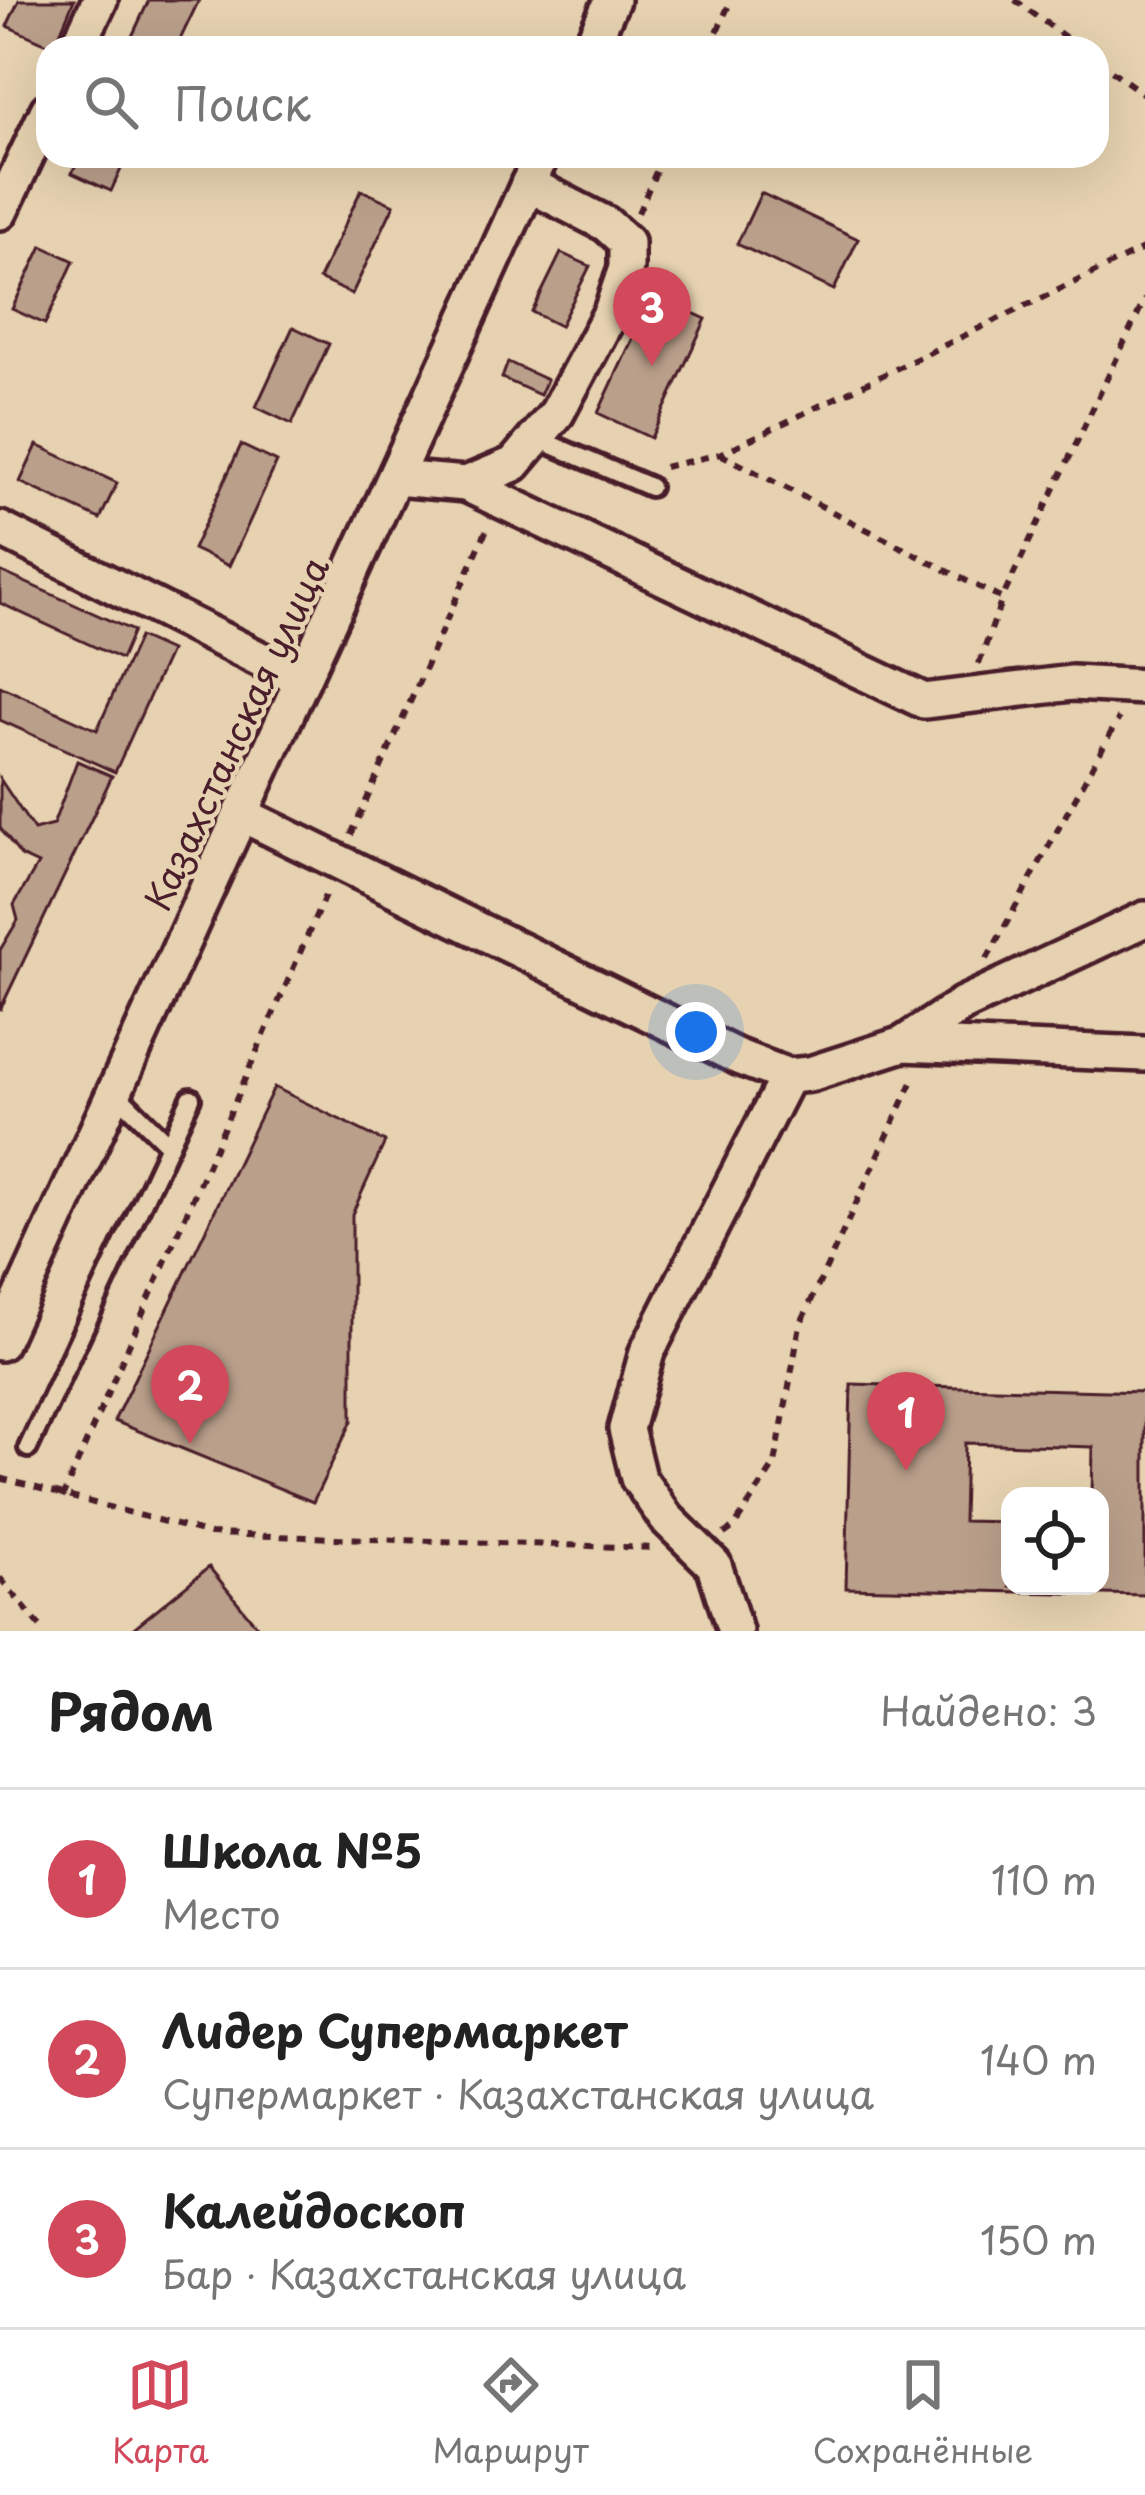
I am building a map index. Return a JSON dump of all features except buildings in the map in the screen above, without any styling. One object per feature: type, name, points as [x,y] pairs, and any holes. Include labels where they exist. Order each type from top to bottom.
[{"type":"street","points":[[83,36],[100,0]]},
{"type":"street","points":[[596,36],[612,0]]},
{"type":"street","points":[[0,212],[36,136]]},
{"type":"street","points":[[466,484],[514,464],[557,413],[611,312],[626,268],[626,242],[535,170]]},
{"type":"street","name":"Казахстанская улица","points":[[0,1342],[535,170]]},
{"type":"street","points":[[395,478],[466,484],[924,701],[1072,683],[1140,687]]},
{"type":"street","points":[[0,529],[302,680]]},
{"type":"street","points":[[241,814],[738,1057],[788,1076],[913,1052],[1145,1054]]},
{"type":"street","points":[[913,1052],[963,1004],[1145,919]]},
{"type":"street","points":[[735,1631],[714,1564],[666,1518],[638,1478],[626,1429],[647,1352],[788,1076]]},
{"type":"lane","points":[[536,438],[650,487]]},
{"type":"lane","points":[[114,1091],[169,1145]]},
{"type":"lane","points":[[28,1448],[191,1098]]},
{"type":"path","points":[[715,36],[731,0]]},
{"type":"path","points":[[1015,0],[1064,36]]},
{"type":"path","points":[[1109,69],[1145,95]]},
{"type":"path","points":[[626,242],[658,168]]},
{"type":"path","points":[[625,476],[720,454],[1145,248]]},
{"type":"path","points":[[968,694],[1002,599],[1145,299]]},
{"type":"path","points":[[720,454],[1002,599]]},
{"type":"path","points":[[62,1498],[500,500]]},
{"type":"path","points":[[963,1004],[1140,687]]},
{"type":"path","points":[[0,1478],[210,1534],[698,1549],[734,1527],[775,1464],[800,1325],[913,1052]]},
{"type":"path","points":[[0,1578],[44,1631]]},
{"type":"place","name":"Калейдоскоп","points":[[652,366]]},
{"type":"place","name":"Лидер Супермаркет","points":[[190,1444]]},
{"type":"place","name":"Школа №5","points":[[906,1471]]}]
